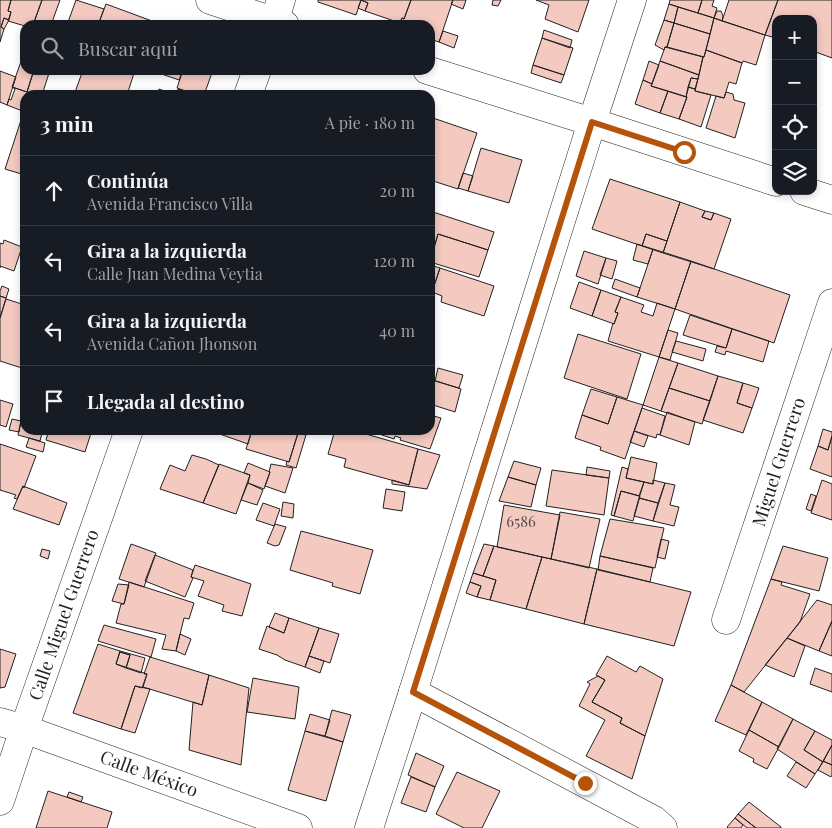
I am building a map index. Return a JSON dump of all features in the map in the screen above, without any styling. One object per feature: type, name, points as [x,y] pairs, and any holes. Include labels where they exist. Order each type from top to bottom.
[{"type":"street","points":[[210,0],[278,18]]},
{"type":"street","points":[[369,828],[632,0]]},
{"type":"street","points":[[435,73],[772,181]]},
{"type":"street","points":[[250,90],[255,75]]},
{"type":"street","points":[[816,195],[832,200]]},
{"type":"street","name":"Miguel Guerrero","points":[[726,620],[832,304]]},
{"type":"street","name":"Calle Miguel Guerrero","points":[[0,801],[12,726],[127,435]]},
{"type":"street","points":[[413,692],[654,820],[663,828]]},
{"type":"street","name":"Calle México","points":[[12,726],[298,828]]},
{"type":"building","points":[[0,0],[11,0],[8,11],[11,12],[9,20],[4,18],[1,27],[4,29],[0,42]]},
{"type":"building","points":[[11,0],[42,0],[35,20],[20,20],[20,25],[8,21],[11,12],[8,11]]},
{"type":"building","points":[[42,0],[60,0],[53,20],[35,20]]},
{"type":"building","points":[[76,0],[104,9],[100,20],[69,20]]},
{"type":"building","points":[[318,0],[361,0],[356,15],[318,2]]},
{"type":"building","points":[[361,0],[368,3],[365,11],[358,8]]},
{"type":"building","points":[[361,0],[411,0],[404,19],[402,18],[401,20],[391,20],[365,11],[368,3]]},
{"type":"building","points":[[411,0],[453,0],[439,42],[435,41],[435,20],[401,20],[402,18],[404,19]]},
{"type":"building","points":[[453,0],[466,0],[463,9],[451,4]]},
{"type":"building","points":[[493,0],[501,0],[498,6],[492,5]]},
{"type":"building","points":[[536,0],[589,0],[578,32],[545,19],[549,5]]},
{"type":"building","points":[[670,0],[702,0],[698,13],[669,4]]},
{"type":"building","points":[[702,0],[714,0],[712,6],[717,8],[714,18],[698,13]]},
{"type":"building","points":[[729,0],[778,0],[765,35],[722,21]]},
{"type":"building","points":[[778,0],[832,0],[832,58],[817,52],[817,15],[772,15]]},
{"type":"building","points":[[106,4],[149,20],[100,20]]},
{"type":"building","points":[[669,4],[678,7],[674,23],[664,20]]},
{"type":"building","points":[[678,7],[714,18],[710,34],[674,23]]},
{"type":"building","points":[[717,11],[721,11],[722,21],[714,18]]},
{"type":"building","points":[[772,16],[772,37],[765,35]]},
{"type":"building","points":[[4,18],[9,20],[4,29],[1,27]]},
{"type":"building","points":[[714,18],[765,35],[756,65],[743,61],[742,63],[706,50]]},
{"type":"building","points":[[664,20],[674,23],[667,47],[664,50],[655,45]]},
{"type":"building","points":[[674,23],[710,34],[704,57],[667,47]]},
{"type":"building","points":[[544,30],[572,40],[570,48],[542,38]]},
{"type":"building","points":[[443,31],[458,36],[454,48],[439,42]]},
{"type":"building","points":[[542,38],[573,48],[564,75],[533,65]]},
{"type":"building","points":[[665,47],[703,57],[699,75],[660,61]]},
{"type":"building","points":[[706,50],[742,63],[736,84],[729,82],[724,98],[695,91]]},
{"type":"building","points":[[649,61],[659,65],[652,84],[643,80]]},
{"type":"building","points":[[660,61],[699,75],[698,79],[691,78],[686,97],[651,86]]},
{"type":"building","points":[[20,64],[20,75],[32,75],[28,90],[12,87]]},
{"type":"building","points":[[533,65],[564,75],[561,83],[531,73]]},
{"type":"building","points":[[0,71],[16,77],[7,105],[0,102]]},
{"type":"building","points":[[32,75],[48,75],[44,90],[28,90]]},
{"type":"building","points":[[81,75],[133,75],[129,90],[76,90]]},
{"type":"building","points":[[164,75],[181,75],[179,80]]},
{"type":"building","points":[[181,75],[211,75],[206,90],[183,90],[177,88]]},
{"type":"building","points":[[691,78],[698,79],[695,89],[688,87]]},
{"type":"building","points":[[643,80],[652,84],[651,86],[668,91],[660,113],[635,104]]},
{"type":"building","points":[[12,87],[21,90],[20,110],[7,105],[15,89]]},
{"type":"building","points":[[688,87],[711,95],[701,127],[679,119],[687,97]]},
{"type":"building","points":[[668,91],[687,97],[679,119],[660,113]]},
{"type":"building","points":[[726,92],[733,94],[734,100],[745,103],[735,138],[706,128],[716,96],[724,98]]},
{"type":"building","points":[[435,119],[477,133],[458,189],[435,182]]},
{"type":"building","points":[[20,123],[20,174],[5,169]]},
{"type":"building","points":[[481,148],[522,160],[509,203],[468,191]]},
{"type":"building","points":[[463,173],[473,176],[468,191],[458,188]]},
{"type":"building","points":[[610,179],[680,202],[667,241],[646,234],[642,246],[592,229]]},
{"type":"building","points":[[680,202],[705,211],[702,217],[711,220],[714,213],[731,219],[714,269],[663,253]]},
{"type":"building","points":[[705,211],[714,213],[711,220],[702,217]]},
{"type":"building","points":[[435,213],[494,232],[488,250],[438,234],[435,244]]},
{"type":"building","points":[[438,234],[488,250],[479,277],[435,264],[435,244]]},
{"type":"building","points":[[646,234],[667,241],[663,253],[642,246]]},
{"type":"building","points":[[4,240],[20,246],[20,253],[14,271],[0,266],[0,243],[3,244]]},
{"type":"building","points":[[637,244],[653,249],[648,264],[633,260]]},
{"type":"building","points":[[653,249],[691,261],[675,309],[637,297]]},
{"type":"building","points":[[584,251],[606,258],[598,284],[576,276]]},
{"type":"building","points":[[606,258],[617,261],[612,279],[600,275]]},
{"type":"building","points":[[691,261],[790,295],[774,343],[675,309]]},
{"type":"building","points":[[435,266],[440,268],[435,283]]},
{"type":"building","points":[[440,268],[494,286],[484,316],[441,302],[442,296],[435,293],[435,283]]},
{"type":"building","points":[[615,279],[640,288],[637,297],[612,288]]},
{"type":"building","points":[[579,282],[601,290],[592,316],[570,308]]},
{"type":"building","points":[[2,286],[9,289],[6,298],[0,296]]},
{"type":"building","points":[[601,290],[621,297],[615,312],[618,313],[614,324],[592,316]]},
{"type":"building","points":[[0,296],[6,298],[0,318]]},
{"type":"building","points":[[621,297],[644,305],[641,312],[653,316],[657,303],[675,309],[659,357],[608,341],[618,313],[615,312]]},
{"type":"building","points":[[6,299],[20,303],[20,367],[0,361],[0,318]]},
{"type":"building","points":[[690,315],[732,329],[726,348],[683,335]]},
{"type":"building","points":[[732,329],[769,341],[763,362],[726,351],[725,355],[715,352],[717,346],[726,348]]},
{"type":"building","points":[[668,330],[678,333],[670,360],[659,357]]},
{"type":"building","points":[[578,334],[641,354],[627,399],[564,378]]},
{"type":"building","points":[[676,341],[706,349],[703,361],[672,352]]},
{"type":"building","points":[[659,357],[678,363],[661,411],[643,405]]},
{"type":"building","points":[[678,363],[718,376],[710,401],[669,388]]},
{"type":"building","points":[[438,368],[463,375],[459,388],[435,381]]},
{"type":"building","points":[[718,376],[743,383],[737,403],[752,408],[743,433],[703,420]]},
{"type":"building","points":[[435,381],[461,389],[455,412],[435,406]]},
{"type":"building","points":[[743,383],[759,388],[752,408],[737,403]]},
{"type":"building","points":[[669,388],[710,401],[702,424],[661,411]]},
{"type":"building","points":[[591,389],[617,397],[608,424],[582,415]]},
{"type":"building","points":[[617,397],[643,405],[625,459],[600,450],[601,447],[575,438],[582,415],[608,424]]},
{"type":"building","points":[[0,400],[13,404],[6,427],[0,425]]},
{"type":"building","points":[[642,408],[665,416],[660,435],[657,434],[656,438],[634,431]]},
{"type":"building","points":[[667,412],[695,422],[689,445],[660,435]]},
{"type":"building","points":[[435,416],[441,418],[435,435]]},
{"type":"building","points":[[12,419],[20,421],[19,432],[9,430]]},
{"type":"building","points":[[20,426],[20,435],[42,435],[40,441],[18,435]]},
{"type":"building","points":[[823,429],[832,432],[828,450],[818,446]]},
{"type":"building","points":[[634,431],[648,436],[644,447],[630,442]]},
{"type":"building","points":[[48,435],[90,435],[85,452],[46,440]]},
{"type":"building","points":[[222,435],[251,435],[248,444]]},
{"type":"building","points":[[250,435],[297,435],[289,462],[246,449]]},
{"type":"building","points":[[297,435],[306,435],[296,468],[286,465],[287,461],[289,462]]},
{"type":"building","points":[[334,435],[369,435],[418,449],[409,485],[344,467],[346,459],[328,454]]},
{"type":"building","points":[[382,435],[435,435],[430,449],[400,440],[401,438],[395,436],[394,439]]},
{"type":"building","points":[[832,436],[832,477],[810,469],[818,446],[828,450]]},
{"type":"building","points":[[29,438],[45,443],[43,452],[26,447]]},
{"type":"building","points":[[0,444],[36,456],[24,488],[23,486],[17,499],[14,498],[16,495],[0,490]]},
{"type":"building","points":[[418,449],[440,455],[427,489],[392,484],[392,480],[409,485]]},
{"type":"building","points":[[192,455],[219,465],[203,503],[160,489],[170,465],[185,471]]},
{"type":"building","points":[[631,457],[657,463],[653,484],[626,478]]},
{"type":"building","points":[[514,461],[541,468],[536,485],[508,477]]},
{"type":"building","points":[[248,463],[270,472],[264,489],[248,483],[250,475],[244,473]]},
{"type":"building","points":[[219,464],[250,475],[236,514],[203,503]]},
{"type":"building","points":[[271,464],[293,468],[285,493],[265,486]]},
{"type":"building","points":[[587,467],[610,471],[609,478],[586,475]]},
{"type":"building","points":[[622,467],[628,469],[626,478],[644,482],[639,496],[621,491],[614,516],[611,515]]},
{"type":"building","points":[[552,470],[609,478],[604,515],[546,506]]},
{"type":"building","points":[[508,477],[536,485],[531,507],[499,501]]},
{"type":"building","points":[[653,480],[665,483],[658,503],[639,498],[644,482],[653,484]]},
{"type":"building","points":[[822,480],[832,484],[832,520],[811,513]]},
{"type":"building","points":[[248,483],[263,490],[257,505],[241,500]]},
{"type":"building","points":[[665,483],[675,485],[670,505],[679,507],[674,526],[653,521]]},
{"type":"building","points":[[23,486],[67,503],[59,525],[13,509]]},
{"type":"building","points":[[386,489],[405,492],[402,511],[383,508]]},
{"type":"building","points":[[621,491],[640,496],[633,521],[614,516]]},
{"type":"building","points":[[811,494],[816,496],[811,511],[806,509]]},
{"type":"building","points":[[639,498],[658,503],[653,521],[634,516]]},
{"type":"building","points":[[283,502],[294,504],[293,518],[281,516]]},
{"type":"building","points":[[263,503],[280,509],[274,526],[256,520]]},
{"type":"building","points":[[504,505],[560,515],[551,559],[497,547]]},
{"type":"building","points":[[560,512],[600,519],[589,568],[551,559]]},
{"type":"building","points":[[610,519],[664,528],[655,568],[600,556]]},
{"type":"building","points":[[275,524],[286,527],[279,545],[275,546],[267,543]]},
{"type":"building","points":[[301,531],[373,550],[360,594],[332,586],[333,583],[290,570]]},
{"type":"building","points":[[661,539],[669,541],[665,559],[657,557]]},
{"type":"building","points":[[131,544],[156,553],[144,587],[119,579]]},
{"type":"building","points":[[484,544],[494,546],[483,576],[473,573]]},
{"type":"building","points":[[494,546],[542,557],[526,609],[490,600],[496,580],[483,576]]},
{"type":"building","points":[[783,546],[828,558],[819,591],[771,579]]},
{"type":"building","points":[[42,549],[50,551],[48,559],[40,556]]},
{"type":"building","points":[[155,555],[193,570],[191,577],[193,578],[185,597],[145,581]]},
{"type":"building","points":[[600,556],[653,568],[650,582],[598,570]]},
{"type":"building","points":[[542,557],[597,569],[584,624],[526,609]]},
{"type":"building","points":[[195,565],[251,584],[242,616],[222,611],[224,605],[198,596],[204,581],[191,577]]},
{"type":"building","points":[[597,569],[691,592],[674,646],[584,624]]},
{"type":"building","points":[[473,573],[496,580],[490,600],[477,597],[481,586],[470,582]]},
{"type":"building","points":[[771,579],[782,582],[781,585],[810,594],[800,622],[744,692],[731,685]]},
{"type":"building","points":[[129,582],[194,603],[189,619],[184,618],[176,651],[162,649],[166,635],[116,623],[121,604],[124,604]]},
{"type":"building","points":[[470,582],[481,586],[477,597],[466,593]]},
{"type":"building","points":[[118,584],[129,585],[124,604],[112,601]]},
{"type":"building","points":[[817,600],[832,605],[832,621],[819,651],[787,638]]},
{"type":"building","points":[[275,613],[289,618],[284,633],[269,627]]},
{"type":"building","points":[[289,618],[319,628],[305,667],[259,649],[267,626],[284,633]]},
{"type":"building","points":[[832,621],[832,656],[819,651]]},
{"type":"building","points":[[104,625],[156,639],[151,657],[98,641]]},
{"type":"building","points":[[319,628],[339,634],[330,663],[309,656]]},
{"type":"building","points":[[180,634],[191,639],[185,655],[176,651]]},
{"type":"building","points":[[787,638],[805,646],[794,677],[765,665]]},
{"type":"building","points":[[98,644],[120,651],[116,664],[147,674],[142,688],[135,686],[121,729],[73,713]]},
{"type":"building","points":[[0,649],[16,654],[5,687],[0,688]]},
{"type":"building","points":[[120,651],[145,658],[141,673],[126,668],[130,655]]},
{"type":"building","points":[[120,652],[130,655],[126,668],[116,664]]},
{"type":"building","points":[[309,656],[324,661],[320,673],[305,667]]},
{"type":"building","points":[[607,656],[636,672],[640,666],[663,679],[645,736],[620,723],[622,718],[592,702],[605,680],[596,675]]},
{"type":"building","points":[[150,657],[209,675],[202,705],[143,687],[147,674],[144,674]]},
{"type":"building","points":[[815,668],[832,674],[832,692],[810,684]]},
{"type":"building","points":[[209,675],[249,688],[241,765],[189,750],[193,702],[202,705]]},
{"type":"building","points":[[598,676],[605,680],[592,702],[622,718],[620,723],[645,736],[632,779],[586,756],[605,720],[579,706],[590,684],[587,682]]},
{"type":"building","points":[[253,678],[299,687],[295,719],[247,712]]},
{"type":"building","points":[[731,685],[762,702],[746,735],[715,721]]},
{"type":"building","points":[[135,686],[150,689],[135,733],[121,729]]},
{"type":"building","points":[[762,702],[793,719],[779,747],[749,730]]},
{"type":"building","points":[[332,710],[351,715],[343,742],[325,736]]},
{"type":"building","points":[[310,714],[330,720],[325,736],[305,731]]},
{"type":"building","points":[[793,719],[815,731],[804,750],[823,762],[815,774],[777,749]]},
{"type":"building","points":[[749,730],[779,747],[767,769],[753,762],[754,759],[739,751]]},
{"type":"building","points":[[305,731],[343,742],[326,801],[288,790]]},
{"type":"building","points":[[815,731],[832,740],[832,745],[823,762],[804,750]]},
{"type":"building","points":[[832,745],[832,765],[823,761]]},
{"type":"building","points":[[416,753],[444,766],[435,787],[408,775]]},
{"type":"building","points":[[823,761],[832,765],[831,777],[818,770]]},
{"type":"building","points":[[796,762],[815,774],[806,788],[787,776]]},
{"type":"building","points":[[457,772],[500,791],[482,828],[464,828],[436,814]]},
{"type":"building","points":[[411,777],[435,787],[426,812],[401,803]]},
{"type":"building","points":[[48,791],[112,812],[107,828],[36,828]]},
{"type":"building","points":[[69,792],[83,797],[81,802],[67,797]]},
{"type":"building","points":[[749,802],[781,828],[756,828],[738,814]]},
{"type":"building","points":[[738,814],[756,828],[747,828],[735,818]]},
{"type":"building","points":[[735,818],[743,825],[741,828],[728,828],[727,827]]},
{"type":"route","points":[[585,783],[413,692],[592,122],[684,152]]}]
